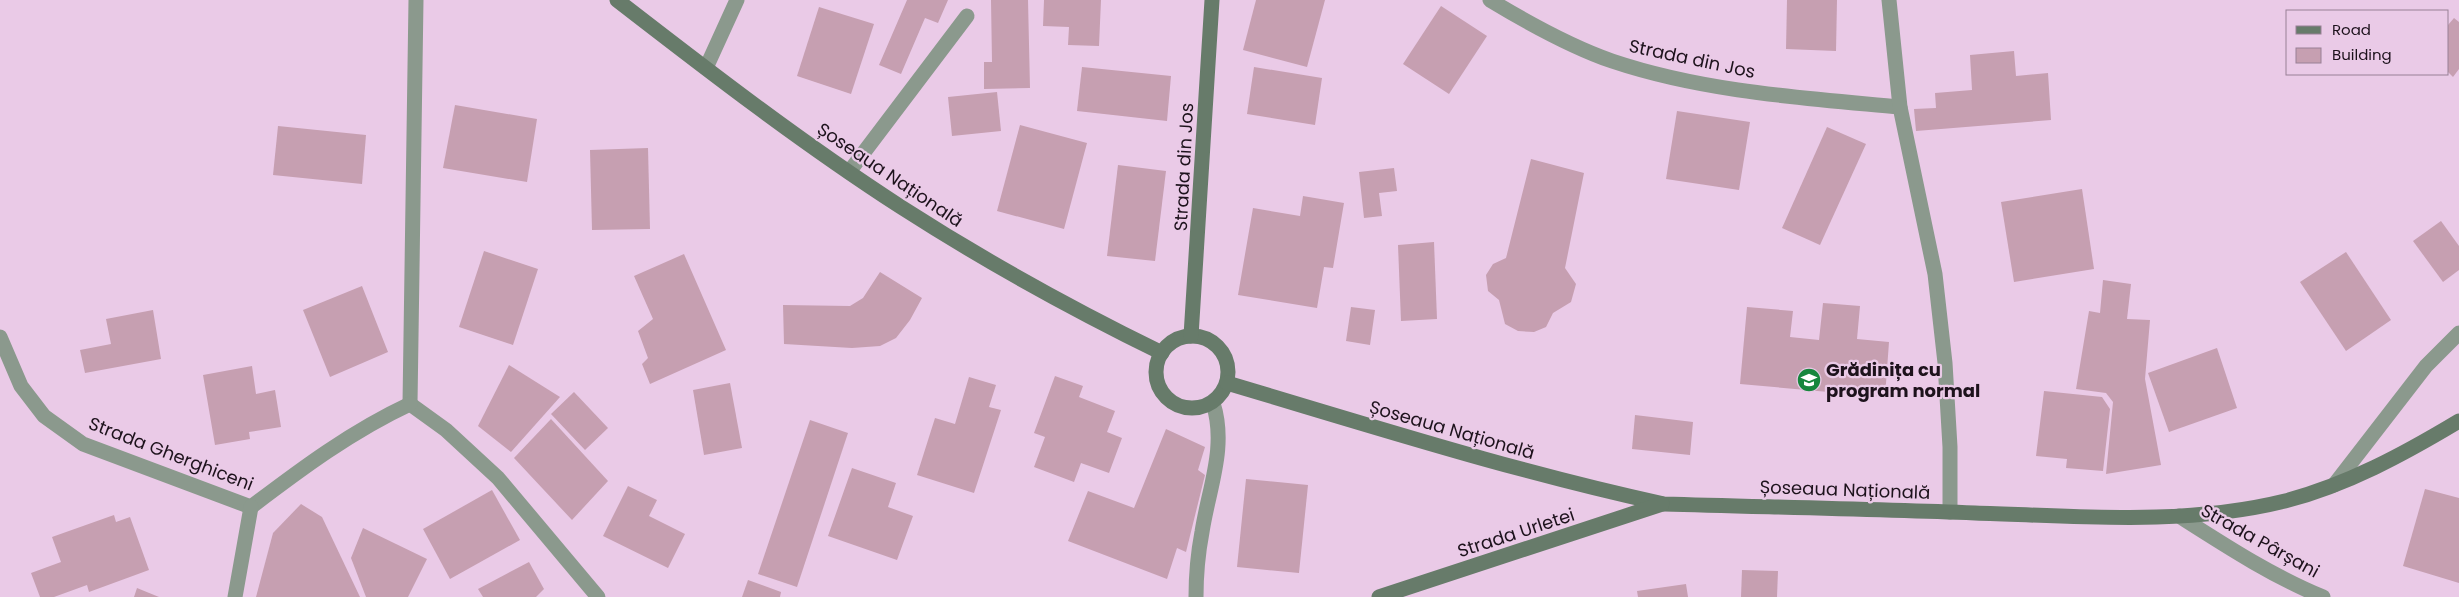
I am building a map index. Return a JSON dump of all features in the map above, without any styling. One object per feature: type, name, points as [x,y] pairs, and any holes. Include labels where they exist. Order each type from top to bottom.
[{"type":"street","points":[[416,0],[410,404],[446,430],[498,478],[598,597]]},
{"type":"street","name":"Șoseaua Națională","points":[[617,0],[706,68],[849,172],[916,217],[1032,286],[1162,352]]},
{"type":"street","points":[[706,68],[737,0]]},
{"type":"street","name":"Strada din Jos","points":[[1191,336],[1212,0]]},
{"type":"street","name":"Strada din Jos","points":[[1490,0],[1528,23],[1612,61],[1685,80],[1758,93],[1900,107]]},
{"type":"street","points":[[1889,0],[1900,107],[1935,274],[1945,363],[1950,447],[1950,512]]},
{"type":"street","points":[[849,172],[966,16]]},
{"type":"street","points":[[2334,485],[2426,366],[2459,333]]},
{"type":"street","points":[[1191,336],[1202,337],[1221,350],[1228,366],[1227,383],[1222,394],[1213,403],[1201,408],[1189,409],[1177,406],[1167,399],[1160,388],[1156,376],[1157,364],[1162,352],[1179,338],[1191,336]]},
{"type":"street","name":"Strada Gherghiceni","points":[[0,337],[21,386],[44,416],[83,444],[251,507],[293,475],[374,421],[410,404]]},
{"type":"street","name":"Șoseaua Națională","points":[[1227,383],[1501,464],[1600,490],[1664,504],[2104,517],[2179,516],[2232,512],[2286,501],[2334,485],[2402,455],[2459,421]]},
{"type":"street","points":[[1196,597],[1201,533],[1219,448],[1218,419],[1213,403]]},
{"type":"street","name":"Strada Urletei","points":[[1379,597],[1664,504]]},
{"type":"street","points":[[235,597],[251,507]]},
{"type":"street","name":"Strada Pârșani","points":[[2179,516],[2291,584],[2323,597]]},
{"type":"building","points":[[907,0],[948,0],[938,23],[925,18],[901,74],[879,65]]},
{"type":"building","points":[[991,0],[1028,0],[1030,88],[984,89],[984,62],[992,62]]},
{"type":"building","points":[[1044,0],[1101,0],[1099,46],[1068,45],[1069,27],[1043,26]]},
{"type":"building","points":[[1256,0],[1325,0],[1307,67],[1243,50]]},
{"type":"building","points":[[1787,0],[1837,0],[1836,51],[1786,49]]},
{"type":"building","points":[[1441,6],[1487,36],[1449,94],[1403,64]]},
{"type":"building","points":[[819,7],[874,24],[851,94],[797,76]]},
{"type":"building","points":[[2454,18],[2459,22],[2459,69],[2453,77],[2449,73],[2449,24]]},
{"type":"building","points":[[2014,51],[2016,76],[2048,73],[2051,120],[1916,131],[1914,109],[1936,108],[1935,93],[1972,90],[1970,55]]},
{"type":"building","points":[[1082,67],[1171,76],[1167,121],[1077,111]]},
{"type":"building","points":[[1254,67],[1322,78],[1315,125],[1247,114]]},
{"type":"building","points":[[997,92],[1001,131],[952,136],[948,97]]},
{"type":"building","points":[[455,105],[537,119],[527,182],[443,168]]},
{"type":"building","points":[[1677,111],[1750,122],[1739,190],[1666,179]]},
{"type":"building","points":[[1020,125],[1087,143],[1064,229],[997,211]]},
{"type":"building","points":[[278,126],[366,135],[362,184],[273,175]]},
{"type":"building","points":[[1827,127],[1866,144],[1820,245],[1782,228]]},
{"type":"building","points":[[648,148],[650,229],[592,230],[590,150]]},
{"type":"building","points":[[1531,159],[1584,173],[1565,268],[1576,284],[1571,302],[1553,313],[1546,327],[1534,332],[1518,331],[1505,324],[1499,300],[1488,291],[1486,275],[1493,264],[1506,258]]},
{"type":"building","points":[[1118,165],[1166,171],[1155,261],[1107,256]]},
{"type":"building","points":[[1394,168],[1397,191],[1379,193],[1382,216],[1364,218],[1359,172]]},
{"type":"building","points":[[2082,189],[2094,269],[2014,282],[2001,202]]},
{"type":"building","points":[[1303,196],[1344,203],[1333,268],[1324,267],[1317,308],[1238,295],[1253,208],[1300,216]]},
{"type":"building","points":[[2441,221],[2459,246],[2459,270],[2443,282],[2413,241]]},
{"type":"building","points":[[1434,242],[1437,319],[1401,321],[1398,245]]},
{"type":"building","points":[[484,251],[538,269],[513,345],[459,327]]},
{"type":"building","points":[[2346,252],[2391,320],[2346,351],[2300,282]]},
{"type":"building","points":[[684,254],[726,350],[650,384],[642,364],[648,358],[638,331],[653,319],[634,276]]},
{"type":"building","points":[[880,272],[922,298],[910,320],[896,338],[880,346],[852,348],[784,344],[783,305],[850,306],[863,298]]},
{"type":"building","points":[[2103,280],[2131,284],[2127,319],[2150,320],[2145,379],[2161,465],[2106,474],[2113,402],[2106,393],[2076,389],[2089,311],[2100,313]]},
{"type":"building","points":[[362,286],[388,352],[330,377],[303,310]]},
{"type":"building","points":[[1823,303],[1860,306],[1857,339],[1889,342],[1885,397],[1740,384],[1747,307],[1793,311],[1790,337],[1819,340]]},
{"type":"building","points":[[1351,307],[1375,310],[1370,345],[1346,341]]},
{"type":"building","points":[[153,310],[161,359],[85,373],[80,350],[111,344],[106,319]]},
{"type":"building","points":[[2217,348],[2237,408],[2169,432],[2148,373]]},
{"type":"building","points":[[509,365],[560,397],[511,452],[478,426]]},
{"type":"building","points":[[252,366],[256,394],[275,390],[281,427],[249,432],[250,439],[215,445],[203,375]]},
{"type":"building","points":[[1055,376],[1083,386],[1079,397],[1115,411],[1107,432],[1122,438],[1109,473],[1081,463],[1074,482],[1034,467],[1045,437],[1034,433]]},
{"type":"building","points":[[969,377],[996,385],[989,407],[1001,410],[974,493],[917,475],[935,418],[955,424]]},
{"type":"building","points":[[730,383],[742,448],[704,455],[693,390]]},
{"type":"building","points":[[2044,391],[2102,397],[2110,409],[2103,471],[2066,468],[2067,459],[2036,456]]},
{"type":"building","points":[[574,392],[608,428],[585,450],[551,414]]},
{"type":"building","points":[[1635,415],[1693,422],[1690,455],[1632,449]]},
{"type":"building","points":[[551,419],[608,481],[572,520],[514,458]]},
{"type":"building","points":[[810,420],[848,433],[797,587],[758,574]]},
{"type":"building","points":[[1166,429],[1205,447],[1198,470],[1205,475],[1186,552],[1177,548],[1167,579],[1068,541],[1088,491],[1134,508]]},
{"type":"building","points":[[852,468],[896,483],[888,507],[913,516],[897,560],[828,536]]},
{"type":"building","points":[[1246,479],[1308,485],[1299,573],[1237,567]]},
{"type":"building","points":[[628,486],[657,500],[649,516],[685,534],[668,568],[603,536]]},
{"type":"building","points":[[2425,489],[2459,498],[2459,583],[2403,566]]},
{"type":"building","points":[[492,490],[520,540],[450,579],[423,529]]},
{"type":"building","points":[[301,504],[322,517],[360,597],[256,597],[273,533]]},
{"type":"building","points":[[114,515],[116,522],[130,517],[149,570],[89,592],[87,585],[54,597],[40,597],[31,573],[61,562],[52,537]]},
{"type":"building","points":[[363,528],[427,559],[408,597],[366,597],[351,558]]},
{"type":"building","points":[[529,562],[544,589],[536,597],[483,597],[478,589]]},
{"type":"building","points":[[1742,570],[1778,571],[1777,597],[1741,597]]},
{"type":"building","points":[[748,580],[781,592],[780,597],[742,597]]},
{"type":"building","points":[[1686,584],[1688,597],[1638,597],[1637,591]]},
{"type":"building","points":[[137,588],[159,597],[134,597]]},
{"type":"place","name":"Grădinița cu program normal","points":[[1809,380]]}]
